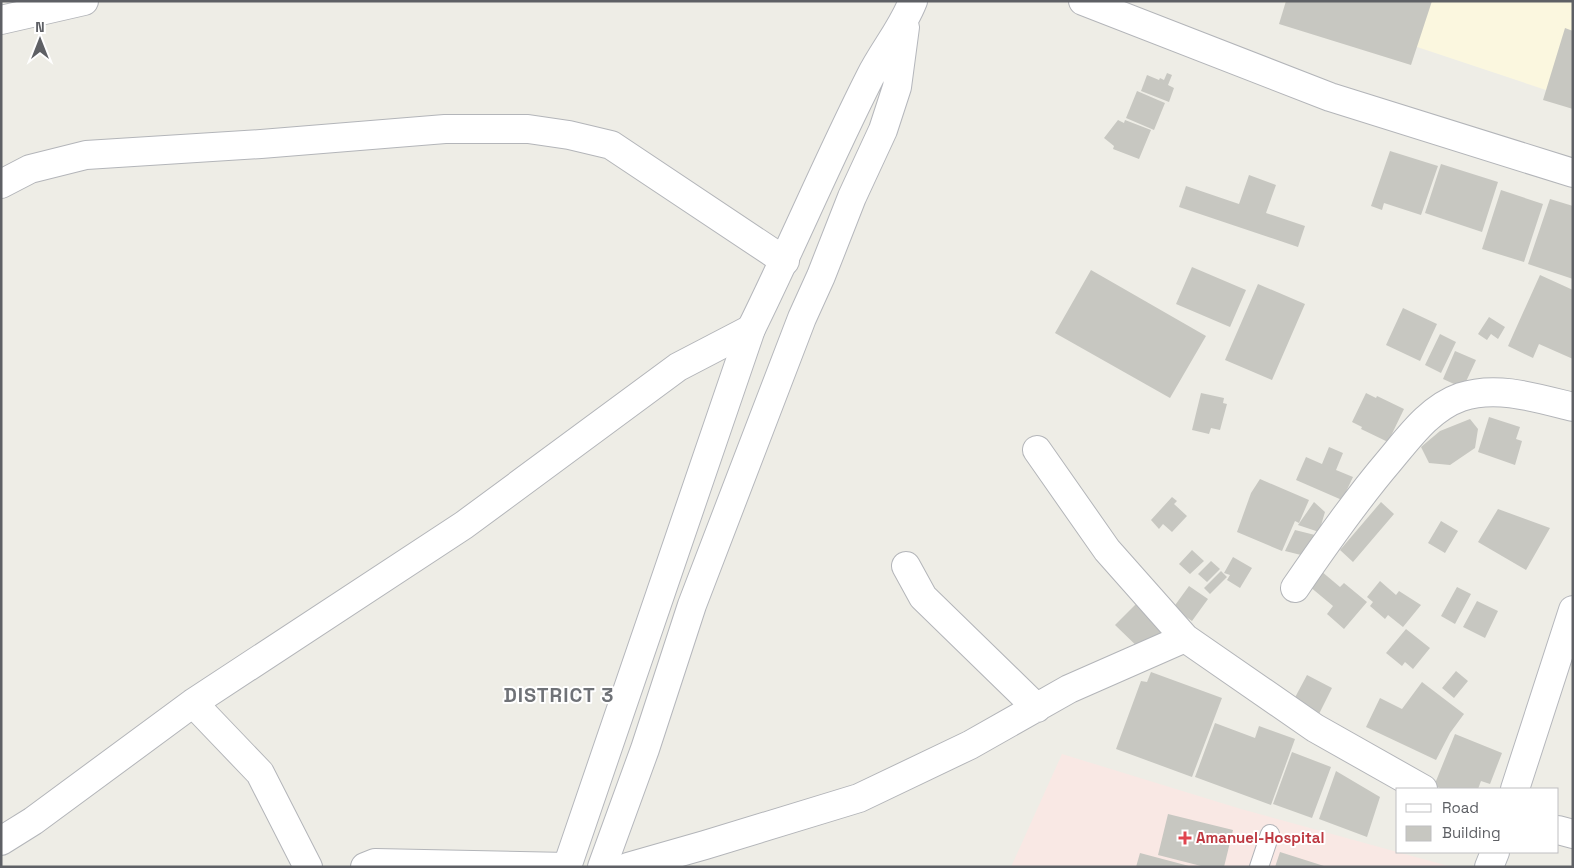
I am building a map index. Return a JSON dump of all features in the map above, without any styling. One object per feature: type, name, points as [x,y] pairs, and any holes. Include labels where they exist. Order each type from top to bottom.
[{"type":"street","points":[[1,20],[84,1]]},
{"type":"street","points":[[602,867],[645,749],[702,578],[802,318],[852,197],[883,130],[897,87],[930,1]]},
{"type":"street","points":[[1083,1],[1330,97],[1573,173]]},
{"type":"street","points":[[897,87],[910,10]]},
{"type":"street","points":[[365,867],[375,863],[567,867],[750,329],[871,75],[910,10]]},
{"type":"street","points":[[1,184],[30,169],[86,155],[261,144],[444,129],[528,129],[569,135],[610,145],[784,261]]},
{"type":"street","points":[[1,841],[33,821],[193,703],[464,525],[678,367],[750,329]]},
{"type":"street","points":[[1295,588],[1345,515],[1419,425],[1436,410],[1460,398],[1491,392],[1529,396],[1573,408]]},
{"type":"street","points":[[1037,450],[1107,550],[1185,638],[1315,728],[1422,788]]},
{"type":"street","points":[[906,566],[923,597],[1037,708]]},
{"type":"street","points":[[1515,788],[1573,610]]},
{"type":"street","points":[[628,867],[859,798],[970,745],[1069,689],[1185,638]]},
{"type":"street","points":[[193,703],[260,773],[308,867]]},
{"type":"street","points":[[1559,830],[1573,834]]},
{"type":"street","points":[[1489,867],[1495,853]]},
{"type":"lane","points":[[1259,867],[1270,834]]},
{"type":"shaded area","points":[[1279,1],[1573,1],[1573,99]]},
{"type":"shaded area","name":"Amanuel-Hospital","points":[[1062,754],[1241,809],[1452,867],[1011,867]]},
{"type":"building","points":[[1286,1],[1432,1],[1411,65],[1279,24]]},
{"type":"building","points":[[1565,28],[1573,31],[1573,109],[1543,100]]},
{"type":"building","points":[[1167,73],[1172,75],[1168,85],[1174,88],[1169,102],[1141,91],[1147,75],[1164,80]]},
{"type":"building","points":[[1137,91],[1165,103],[1154,130],[1126,118]]},
{"type":"building","points":[[1118,120],[1124,123],[1125,120],[1151,130],[1139,159],[1113,149],[1114,146],[1104,138]]},
{"type":"building","points":[[1390,151],[1438,166],[1421,215],[1384,203],[1382,210],[1371,206]]},
{"type":"building","points":[[1441,164],[1498,182],[1482,232],[1425,213]]},
{"type":"building","points":[[1249,175],[1276,185],[1266,213],[1305,226],[1298,247],[1179,207],[1186,186],[1239,204]]},
{"type":"building","points":[[1501,190],[1543,204],[1524,262],[1482,249]]},
{"type":"building","points":[[1550,199],[1573,206],[1573,279],[1528,264]]},
{"type":"building","points":[[1192,267],[1246,290],[1230,327],[1176,304]]},
{"type":"building","points":[[1091,270],[1206,336],[1170,398],[1055,333]]},
{"type":"building","points":[[1540,275],[1573,290],[1573,359],[1539,344],[1533,358],[1508,346]]},
{"type":"building","points":[[1258,284],[1305,304],[1272,380],[1225,360]]},
{"type":"building","points":[[1403,308],[1437,324],[1420,361],[1386,345]]},
{"type":"building","points":[[1489,317],[1505,327],[1498,339],[1491,334],[1487,340],[1478,334]]},
{"type":"building","points":[[1440,334],[1456,342],[1441,373],[1425,365]]},
{"type":"building","points":[[1455,351],[1476,360],[1463,388],[1443,379]]},
{"type":"building","points":[[1201,393],[1224,398],[1223,403],[1227,404],[1220,430],[1211,428],[1209,434],[1192,430]]},
{"type":"building","points":[[1366,393],[1376,398],[1377,396],[1404,409],[1388,442],[1361,429],[1362,427],[1352,422]]},
{"type":"building","points":[[1489,417],[1520,427],[1516,439],[1522,441],[1515,465],[1478,452]]},
{"type":"building","points":[[1470,419],[1478,429],[1475,448],[1450,465],[1429,463],[1421,447],[1440,431]]},
{"type":"building","points":[[1329,447],[1343,453],[1336,470],[1353,477],[1342,500],[1296,480],[1306,457],[1322,464]]},
{"type":"building","points":[[1260,479],[1309,500],[1299,523],[1295,521],[1282,551],[1237,532],[1251,493]]},
{"type":"building","points":[[1172,497],[1177,501],[1174,504],[1187,516],[1172,532],[1163,524],[1159,529],[1151,520]]},
{"type":"building","points":[[1314,502],[1325,512],[1319,532],[1298,525]]},
{"type":"building","points":[[1381,502],[1394,514],[1353,562],[1340,550]]},
{"type":"building","points":[[1498,509],[1550,528],[1526,570],[1478,542]]},
{"type":"building","points":[[1441,521],[1458,531],[1445,553],[1428,543]]},
{"type":"building","points":[[1295,530],[1319,536],[1313,558],[1285,551]]},
{"type":"building","points":[[1192,550],[1204,561],[1190,574],[1179,564]]},
{"type":"building","points":[[1233,557],[1252,568],[1240,588],[1227,580],[1230,575],[1224,573]]},
{"type":"building","points":[[1211,561],[1220,569],[1207,582],[1198,574]]},
{"type":"building","points":[[1221,571],[1227,577],[1210,594],[1204,588]]},
{"type":"building","points":[[1321,571],[1340,587],[1344,583],[1367,602],[1344,629],[1327,614],[1333,606],[1309,586]]},
{"type":"building","points":[[1380,581],[1396,595],[1399,591],[1421,605],[1403,627],[1388,615],[1385,619],[1370,606],[1373,602],[1367,597]]},
{"type":"building","points":[[1189,586],[1208,599],[1192,621],[1173,608]]},
{"type":"building","points":[[1457,587],[1471,594],[1455,624],[1441,616]]},
{"type":"building","points":[[1139,601],[1168,630],[1144,653],[1115,625]]},
{"type":"building","points":[[1477,601],[1498,611],[1485,638],[1463,627]]},
{"type":"building","points":[[1406,629],[1430,648],[1413,669],[1405,662],[1402,666],[1386,653]]},
{"type":"building","points":[[1456,671],[1468,681],[1454,698],[1442,688]]},
{"type":"building","points":[[1151,672],[1222,698],[1192,777],[1116,749],[1141,681],[1147,682]]},
{"type":"building","points":[[1307,675],[1332,688],[1317,718],[1291,705]]},
{"type":"building","points":[[1422,682],[1464,714],[1450,733],[1436,760],[1366,727],[1380,698],[1402,709]]},
{"type":"building","points":[[1215,723],[1255,738],[1259,726],[1295,739],[1271,805],[1195,777]]},
{"type":"building","points":[[1455,734],[1502,753],[1490,784],[1481,781],[1478,788],[1440,788],[1434,786]]},
{"type":"building","points":[[1292,752],[1331,767],[1312,818],[1273,804]]},
{"type":"building","points":[[1336,771],[1380,797],[1367,837],[1319,819]]},
{"type":"building","points":[[1168,814],[1233,830],[1224,867],[1205,867],[1158,855]]},
{"type":"building","points":[[1280,852],[1324,866],[1324,867],[1275,867]]},
{"type":"building","points":[[1140,853],[1189,866],[1189,867],[1136,867]]},
{"type":"place","name":"Amanuel-Hospital","points":[[1185,838]]},
{"type":"district","name":"DISTRICT 3","points":[[559,695]]}]
